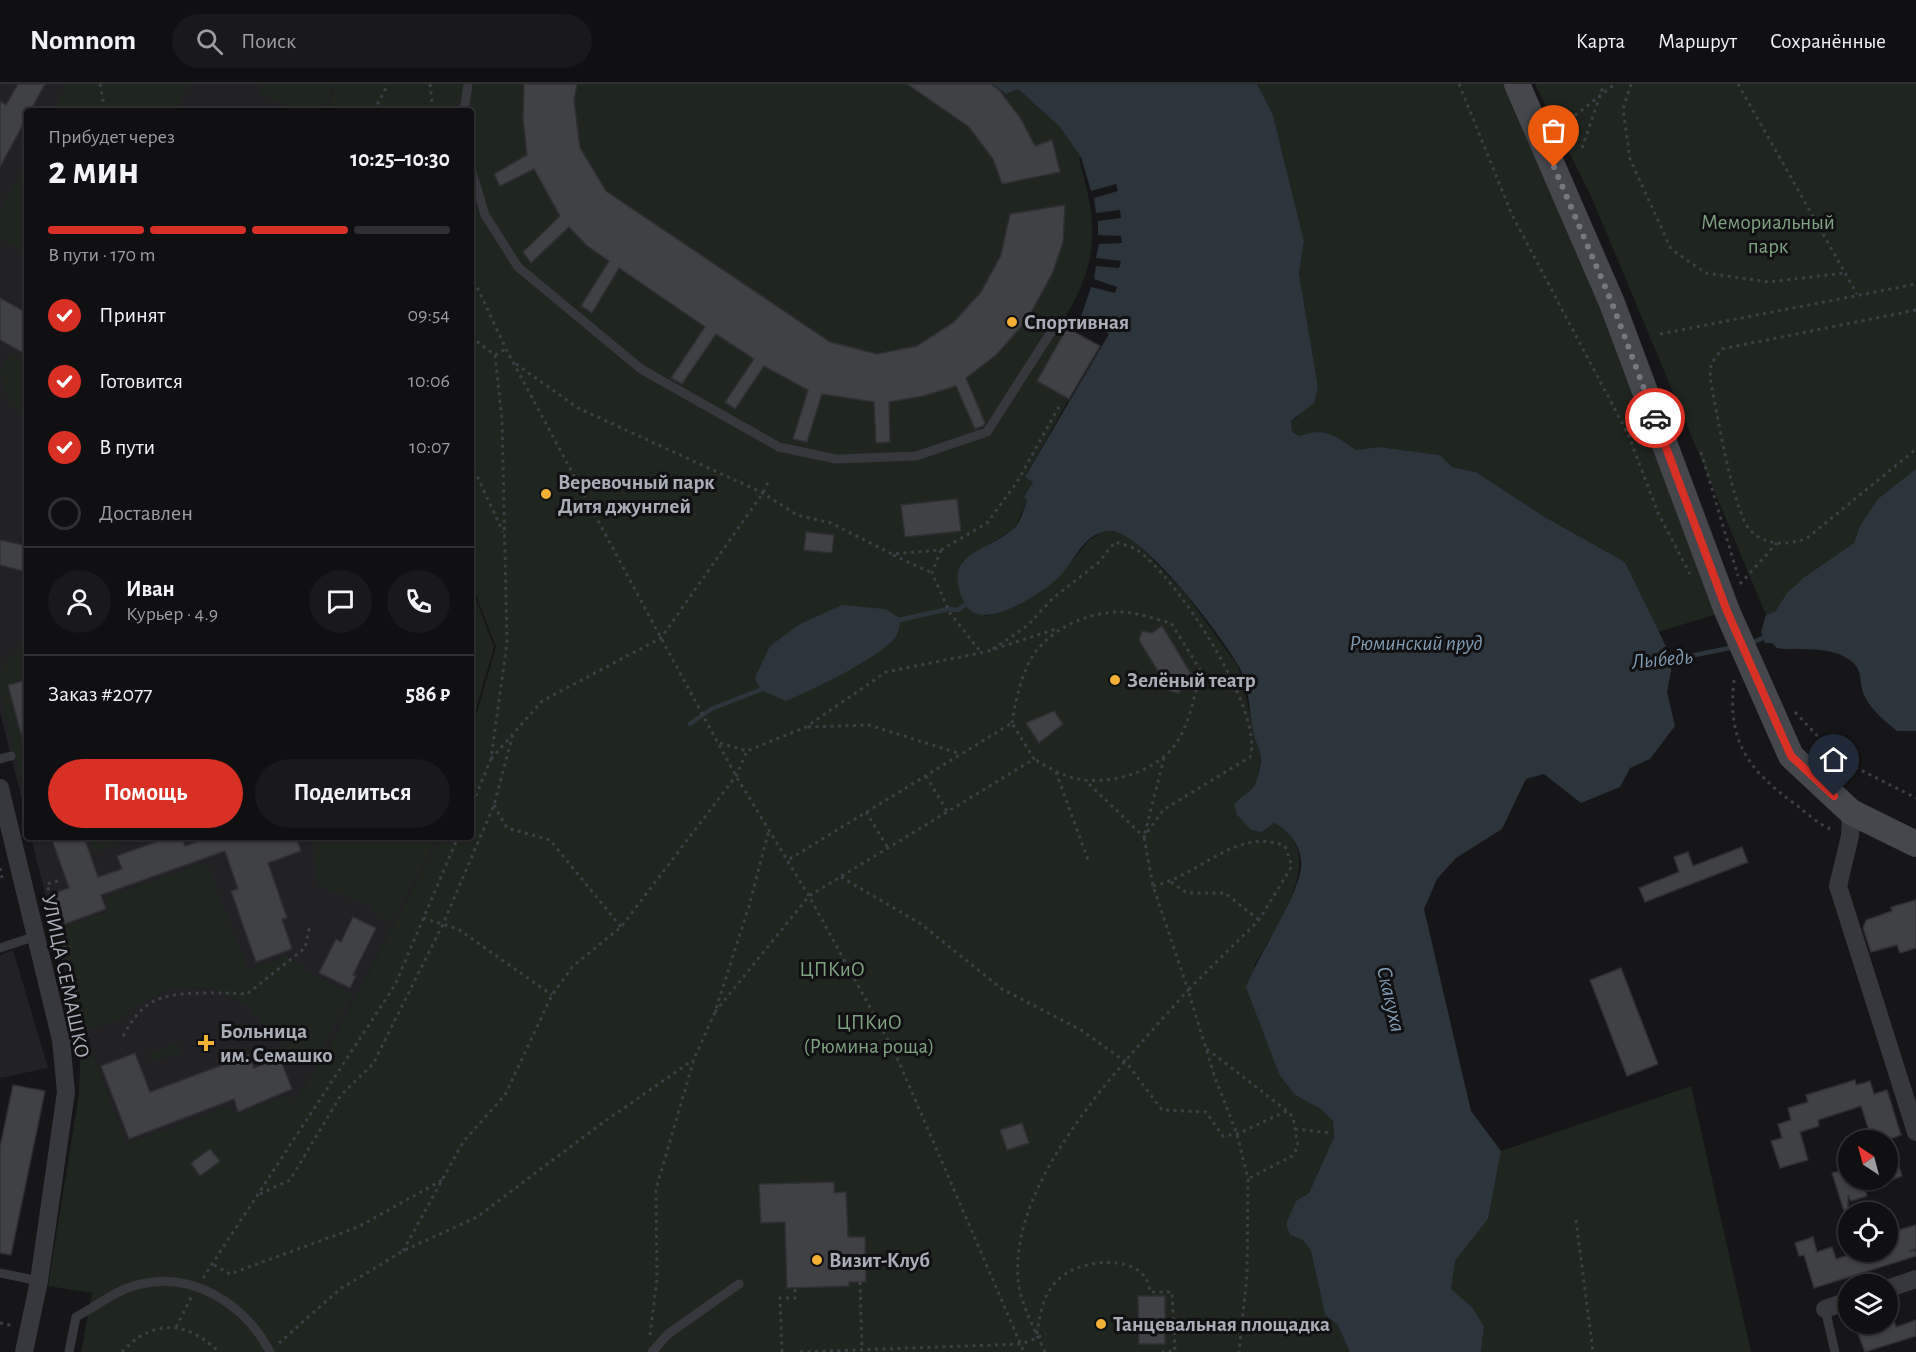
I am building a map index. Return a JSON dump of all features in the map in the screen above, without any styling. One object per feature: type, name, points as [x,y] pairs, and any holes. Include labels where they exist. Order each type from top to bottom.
[{"type":"street","points":[[1517,84],[1612,303],[1742,646],[1791,756],[1851,812],[1916,844]]},
{"type":"street","name":"УЛИЦА СЕМАШКО","points":[[0,788],[61,1040],[66,1092],[39,1281],[24,1352]]},
{"type":"street","points":[[1851,812],[1850,836],[1838,886],[1916,1132]]},
{"type":"street","points":[[1898,1285],[1916,1279]]},
{"type":"street","points":[[1825,1309],[1838,1304]]},
{"type":"lane","points":[[464,108],[468,84]]},
{"type":"lane","points":[[474,179],[485,215],[518,267],[641,369],[779,447],[836,459],[916,456],[987,432],[1051,332]]},
{"type":"lane","points":[[0,759],[11,756]]},
{"type":"lane","points":[[0,948],[36,936]]},
{"type":"lane","points":[[61,1040],[84,1037]]},
{"type":"lane","points":[[0,1273],[39,1281]]},
{"type":"lane","points":[[69,1352],[76,1317],[136,1285],[166,1281],[197,1286],[214,1293],[236,1309],[269,1352]]},
{"type":"lane","points":[[652,1352],[668,1334],[739,1284]]},
{"type":"lane","points":[[1825,1309],[1835,1352]]},
{"type":"path","points":[[100,84],[104,108]]},
{"type":"path","points":[[376,108],[388,84]]},
{"type":"path","points":[[430,84],[433,108]]},
{"type":"path","points":[[1459,84],[1512,215],[1623,425],[1658,513],[1691,578]]},
{"type":"path","points":[[1582,148],[1604,84]]},
{"type":"path","points":[[1569,120],[1615,84]]},
{"type":"path","points":[[1631,84],[1623,109],[1629,159],[1671,249],[1706,273],[1769,282],[1845,273]]},
{"type":"path","points":[[1738,84],[1857,294]]},
{"type":"path","points":[[474,280],[506,349],[700,710],[736,776],[809,896],[895,1053],[1024,1352]]},
{"type":"path","points":[[1660,333],[1916,284]]},
{"type":"path","points":[[1916,310],[1722,348],[1711,364],[1710,378],[1738,510],[1750,531],[1763,539],[1790,544],[1806,539],[1916,449]]},
{"type":"path","points":[[474,339],[495,355],[502,419],[507,643],[491,759],[474,800]]},
{"type":"path","points":[[495,355],[506,349]]},
{"type":"path","points":[[514,363],[578,408],[763,493],[796,515],[831,524],[932,573],[950,613],[980,651]]},
{"type":"path","points":[[892,554],[941,550],[987,523],[1017,482],[1061,403]]},
{"type":"path","points":[[1701,452],[1743,593]]},
{"type":"path","points":[[474,469],[505,535]]},
{"type":"path","points":[[491,759],[542,701],[661,638],[763,493],[769,480]]},
{"type":"path","points":[[993,650],[1027,626],[1053,598],[1098,563],[1115,542],[1136,549],[1166,578],[1200,623],[1235,684],[1254,745],[1251,757],[1163,810],[1144,837]]},
{"type":"path","points":[[1740,584],[1777,543]]},
{"type":"path","points":[[932,573],[941,550]]},
{"type":"path","points":[[718,743],[747,751],[806,727],[886,672],[993,650],[1095,615],[1129,613],[1171,623],[1201,671],[1190,711],[1179,738],[1164,758],[1144,837],[1153,886],[1237,1134],[1248,1179],[1247,1275],[1239,1352]]},
{"type":"path","points":[[1061,628],[1035,651],[1016,698],[1012,723],[1034,759],[1056,772],[1084,780],[1122,777],[1164,758]]},
{"type":"path","points":[[1788,705],[1839,759],[1916,798]]},
{"type":"path","points":[[788,860],[1012,723]]},
{"type":"path","points":[[806,727],[869,724],[961,754]]},
{"type":"path","points":[[258,1195],[290,1180],[341,1095],[373,1064],[443,924],[494,805],[513,734]]},
{"type":"path","points":[[403,1251],[463,1142],[505,1095],[552,995],[573,966],[621,927],[736,776],[747,751]]},
{"type":"path","points":[[715,1012],[809,896],[1034,759]]},
{"type":"path","points":[[1056,772],[1088,860]]},
{"type":"path","points":[[926,776],[947,811]]},
{"type":"path","points":[[1084,780],[1144,837]]},
{"type":"path","points":[[494,805],[507,828],[550,840],[621,927]]},
{"type":"path","points":[[866,812],[888,848]]},
{"type":"path","points":[[649,1342],[657,1279],[656,1189],[694,1059],[715,1012],[749,906],[769,830]]},
{"type":"path","points":[[176,1327],[197,1286],[214,1265],[395,985],[457,840]]},
{"type":"path","points":[[1045,1352],[1018,1281],[1018,1246],[1036,1192],[1067,1134],[1188,990],[1259,920],[1292,866],[1285,846],[1270,840],[1241,843],[1171,882],[1153,886]]},
{"type":"path","points":[[0,868],[5,887]]},
{"type":"path","points":[[840,877],[921,924],[1002,989],[1081,1030],[1126,1062],[1162,1110],[1206,1112],[1223,1136],[1237,1134],[1287,1110]]},
{"type":"path","points":[[58,881],[47,884],[84,1037]]},
{"type":"path","points":[[1171,882],[1187,893],[1225,893],[1259,920]]},
{"type":"path","points":[[423,918],[458,929],[552,995]]},
{"type":"path","points":[[123,1036],[136,1014],[155,1000],[208,992],[248,994],[305,948],[310,925]]},
{"type":"path","points":[[1206,1048],[1293,1117],[1298,1147],[1292,1156],[1248,1179]]},
{"type":"path","points":[[269,1352],[340,1288],[403,1251],[477,1217],[598,1126],[694,1059]]},
{"type":"path","points":[[1295,1129],[1331,1133]]},
{"type":"path","points":[[214,1265],[230,1274],[358,1227],[445,1178]]},
{"type":"path","points":[[1576,1220],[1593,1352]]},
{"type":"path","points":[[1037,1335],[1041,1304],[1059,1278],[1080,1266],[1102,1261],[1126,1265],[1140,1273],[1149,1285],[1150,1292],[1172,1292],[1175,1351],[1162,1352]]},
{"type":"path","points":[[860,1282],[862,1350]]},
{"type":"path","points":[[782,1352],[780,1298],[795,1298],[795,1288]]},
{"type":"path","points":[[0,1323],[21,1327]]},
{"type":"path","points":[[122,1352],[136,1337],[154,1329],[176,1327],[197,1333],[219,1352]]},
{"type":"path","points":[[800,1352],[1022,1344],[1037,1335],[1046,1334]]},
{"type":"shaded area","points":[[0,84],[334,84],[328,108],[24,108],[24,808],[0,712]]},
{"type":"shaded area","name":"Больница им. Семашко","points":[[32,840],[438,840],[324,1057],[295,1100],[143,1241],[79,1094],[81,1037]]},
{"type":"shaded area","points":[[13,950],[48,1068],[0,1078],[0,955]]},
{"type":"green space","points":[[68,84],[190,84],[177,108],[55,108]]},
{"type":"green space","points":[[260,84],[331,84],[325,108],[288,108],[262,94]]},
{"type":"green space","name":"ЦПКиО","points":[[334,84],[993,84],[1006,94],[1018,89],[1059,126],[1081,157],[1079,159],[1090,204],[1092,242],[1084,279],[1063,321],[1069,325],[1037,381],[1069,399],[1025,477],[1033,482],[1024,497],[1027,501],[1015,528],[961,562],[985,617],[1019,605],[1057,579],[1089,540],[1103,532],[1114,530],[1133,539],[1185,593],[1238,666],[1261,756],[1257,782],[1249,794],[1238,799],[1234,805],[1237,815],[1251,830],[1262,832],[1274,823],[1291,836],[1298,852],[1298,871],[1293,892],[1274,932],[1254,966],[1295,1095],[1321,1109],[1333,1121],[1334,1137],[1309,1193],[1296,1201],[1290,1235],[1303,1240],[1311,1251],[1325,1315],[1337,1324],[1350,1352],[81,1352],[92,1293],[48,1286],[79,1094],[81,1050],[92,1051],[126,1144],[231,1106],[235,1115],[288,1095],[295,1100],[324,1057],[438,840],[474,840],[474,723],[496,647],[474,590],[474,108],[328,108]],"holes":[[[957,499],[960,531],[905,537],[901,506]]]},
{"type":"green space","points":[[1257,84],[1517,84],[1727,611],[1658,632],[1625,562],[1543,516],[1476,472],[1452,467],[1440,455],[1379,447],[1356,450],[1342,440],[1323,432],[1300,436],[1292,432],[1291,421],[1298,417],[1318,387],[1299,274],[1304,241],[1273,115]]},
{"type":"green space","name":"Мемориальный парк","points":[[1535,84],[1916,84],[1916,469],[1860,526],[1854,543],[1803,578],[1786,594],[1776,611],[1766,615],[1591,196]]},
{"type":"green space","points":[[24,166],[24,252],[0,239],[0,211]]},
{"type":"green space","points":[[10,352],[24,362],[24,416],[9,403],[0,374]]},
{"type":"green space","points":[[474,595],[494,647],[474,716]]},
{"type":"green space","points":[[24,640],[24,792],[0,692],[0,671]]},
{"type":"green space","points":[[90,840],[129,840],[94,852]]},
{"type":"green space","points":[[312,840],[435,840],[392,921],[382,921],[370,905],[318,886]]},
{"type":"green space","points":[[206,862],[248,970],[287,955],[307,971],[353,994],[310,1064],[277,1040],[247,1005],[212,988],[174,987],[136,1005],[117,1022],[82,1030],[57,929],[109,911],[105,898]]},
{"type":"green space","points":[[178,1043],[181,1052],[152,1062],[149,1053]]},
{"type":"green space","points":[[1691,1086],[1751,1352],[1481,1352],[1484,1327],[1451,1289],[1455,1261],[1488,1219],[1501,1151]]},
{"type":"water","name":"Рюминский пруд","points":[[993,84],[1257,84],[1273,115],[1304,241],[1299,274],[1318,387],[1314,403],[1291,421],[1292,432],[1300,436],[1323,432],[1342,440],[1356,450],[1379,447],[1440,455],[1452,467],[1476,472],[1543,516],[1625,562],[1673,661],[1667,692],[1675,726],[1650,759],[1630,768],[1620,787],[1581,803],[1544,774],[1526,779],[1502,829],[1456,858],[1437,879],[1424,909],[1471,1111],[1501,1151],[1488,1219],[1455,1261],[1451,1289],[1472,1307],[1484,1327],[1481,1352],[1350,1352],[1337,1324],[1325,1315],[1311,1251],[1303,1240],[1290,1235],[1286,1224],[1296,1201],[1309,1193],[1334,1137],[1333,1121],[1321,1109],[1295,1095],[1279,1074],[1246,987],[1293,894],[1301,861],[1295,841],[1280,826],[1274,823],[1262,832],[1251,830],[1237,815],[1234,805],[1255,784],[1261,757],[1254,735],[1245,681],[1229,650],[1166,571],[1132,540],[1114,531],[1102,532],[1091,538],[1057,579],[1037,594],[1010,609],[996,614],[982,615],[972,611],[964,602],[958,586],[958,573],[962,564],[969,556],[1002,537],[1018,524],[1027,501],[1024,497],[1033,482],[1025,477],[1109,334],[1081,317],[1091,287],[1115,293],[1117,287],[1094,279],[1096,266],[1119,268],[1121,261],[1096,258],[1099,244],[1122,243],[1121,236],[1098,235],[1098,221],[1121,218],[1120,210],[1096,213],[1094,198],[1118,191],[1116,184],[1091,191],[1081,157],[1059,126],[1018,89],[1006,94]]},
{"type":"water","points":[[1916,469],[1916,731],[1897,731],[1871,707],[1862,691],[1858,669],[1849,660],[1833,652],[1777,648],[1772,643],[1765,643],[1761,632],[1766,615],[1776,611],[1786,594],[1803,578],[1854,543],[1860,526],[1878,499]]},
{"type":"water","points":[[842,605],[885,609],[900,618],[897,635],[872,657],[786,701],[761,690],[755,678],[770,646],[800,624]]},
{"type":"building","points":[[18,84],[45,84],[32,108],[24,108],[24,123],[0,167],[0,101],[6,105]]},
{"type":"building","points":[[524,84],[577,84],[574,100],[580,148],[606,191],[830,342],[877,354],[917,346],[954,322],[981,292],[1001,255],[1010,214],[1065,205],[1063,242],[1053,272],[1027,320],[996,355],[966,378],[985,423],[983,426],[975,429],[956,386],[923,396],[889,402],[890,442],[876,443],[874,402],[822,394],[807,442],[793,439],[808,390],[764,366],[735,409],[725,402],[754,359],[716,334],[682,384],[671,378],[705,327],[619,268],[592,313],[581,306],[609,261],[586,245],[569,227],[531,263],[523,252],[560,216],[534,169],[500,186],[494,174],[527,155],[523,118]]},
{"type":"building","points":[[907,84],[991,84],[999,90],[1021,119],[1035,146],[1052,140],[1060,172],[1002,184],[993,159],[969,127]]},
{"type":"building","points":[[0,298],[24,311],[24,353],[0,340]]},
{"type":"building","points":[[1067,328],[1100,346],[1069,399],[1037,381]]},
{"type":"building","points":[[957,499],[961,531],[905,537],[901,505]]},
{"type":"building","points":[[806,532],[834,535],[832,553],[804,550]]},
{"type":"building","points":[[0,540],[24,545],[24,571],[0,565]]},
{"type":"building","points":[[1162,626],[1193,677],[1182,683],[1179,693],[1170,691],[1139,640],[1142,631],[1152,633]]},
{"type":"building","points":[[24,681],[24,741],[23,741],[8,685]]},
{"type":"building","points":[[1054,711],[1063,724],[1039,743],[1026,723]]},
{"type":"building","points":[[52,840],[85,840],[98,877],[122,869],[117,856],[162,840],[183,840],[185,846],[203,840],[297,840],[301,851],[268,863],[287,918],[282,919],[292,949],[256,962],[231,891],[238,889],[225,851],[101,895],[106,909],[65,924],[54,893],[69,888]]},
{"type":"building","points":[[1742,847],[1748,862],[1645,902],[1639,888],[1679,872],[1674,857],[1688,852],[1693,866]]},
{"type":"building","points":[[1916,900],[1916,948],[1900,953],[1897,945],[1871,952],[1863,928],[1866,920],[1892,911],[1891,907]]},
{"type":"building","points":[[353,917],[376,928],[353,975],[356,976],[350,988],[319,973],[336,939],[341,942]]},
{"type":"building","points":[[1621,968],[1658,1064],[1627,1076],[1590,980]]},
{"type":"building","points":[[135,1053],[150,1092],[249,1055],[254,1068],[280,1058],[292,1089],[238,1112],[234,1099],[129,1139],[101,1066]]},
{"type":"building","points":[[1855,1080],[1856,1085],[1870,1081],[1874,1094],[1887,1090],[1901,1135],[1898,1136],[1898,1130],[1869,1130],[1861,1106],[1818,1120],[1819,1126],[1800,1132],[1808,1160],[1780,1168],[1771,1141],[1782,1138],[1778,1124],[1791,1120],[1788,1108],[1808,1102],[1806,1095]]},
{"type":"building","points":[[13,1085],[45,1091],[11,1255],[0,1253],[0,1147]]},
{"type":"building","points":[[1022,1123],[1029,1143],[1007,1150],[1000,1130]]},
{"type":"building","points":[[210,1149],[220,1161],[200,1176],[191,1163]]},
{"type":"building","points":[[1898,1164],[1902,1176],[1898,1178]]},
{"type":"building","points":[[1838,1172],[1838,1190],[1865,1190],[1867,1196],[1851,1201],[1848,1195],[1848,1202],[1841,1202],[1832,1173]]},
{"type":"building","points":[[834,1182],[834,1193],[846,1192],[848,1237],[865,1237],[866,1282],[849,1282],[849,1286],[787,1288],[785,1222],[761,1223],[759,1184]]},
{"type":"building","points":[[1916,1225],[1916,1249],[1909,1251],[1916,1251],[1916,1256],[1898,1262],[1898,1230]]},
{"type":"building","points":[[1813,1237],[1817,1252],[1832,1247],[1836,1259],[1838,1258],[1838,1262],[1897,1262],[1859,1274],[1838,1274],[1838,1280],[1814,1288],[1804,1255],[1799,1256],[1795,1243]]},
{"type":"building","points":[[1138,1296],[1165,1296],[1165,1344],[1139,1344]]},
{"type":"building","points":[[1916,1320],[1916,1336],[1865,1352],[1858,1334],[1898,1334],[1898,1326]]},
{"type":"waterway","points":[[895,621],[948,609],[958,610],[970,601]]},
{"type":"waterway","name":"Лыбедь","points":[[1751,643],[1768,636]]},
{"type":"waterway","name":"Лыбедь","points":[[1666,661],[1734,647]]},
{"type":"waterway","points":[[690,724],[711,709],[765,688]]},
{"type":"way so far","points":[[1554,167],[1612,303],[1655,418]]},
{"type":"place","name":"Спортивная","points":[[1012,322]]},
{"type":"place","name":"Веревочный парк Дитя джунглей","points":[[546,494]]},
{"type":"place","name":"Зелёный театр","points":[[1115,680]]},
{"type":"place","name":"Больница им. Семашко","points":[[206,1043]]},
{"type":"place","name":"Визит-Клуб","points":[[817,1260]]},
{"type":"place","name":"Танцевальная площадка","points":[[1101,1324]]},
{"type":"route","points":[[1655,418],[1745,656],[1791,756],[1834,796]]},
{"type":"water label","name":"Скакуха","points":[[1392,999]]},
{"type":"park label","name":"ЦПКиО (Рюмина роща)","points":[[869,1034]]}]
